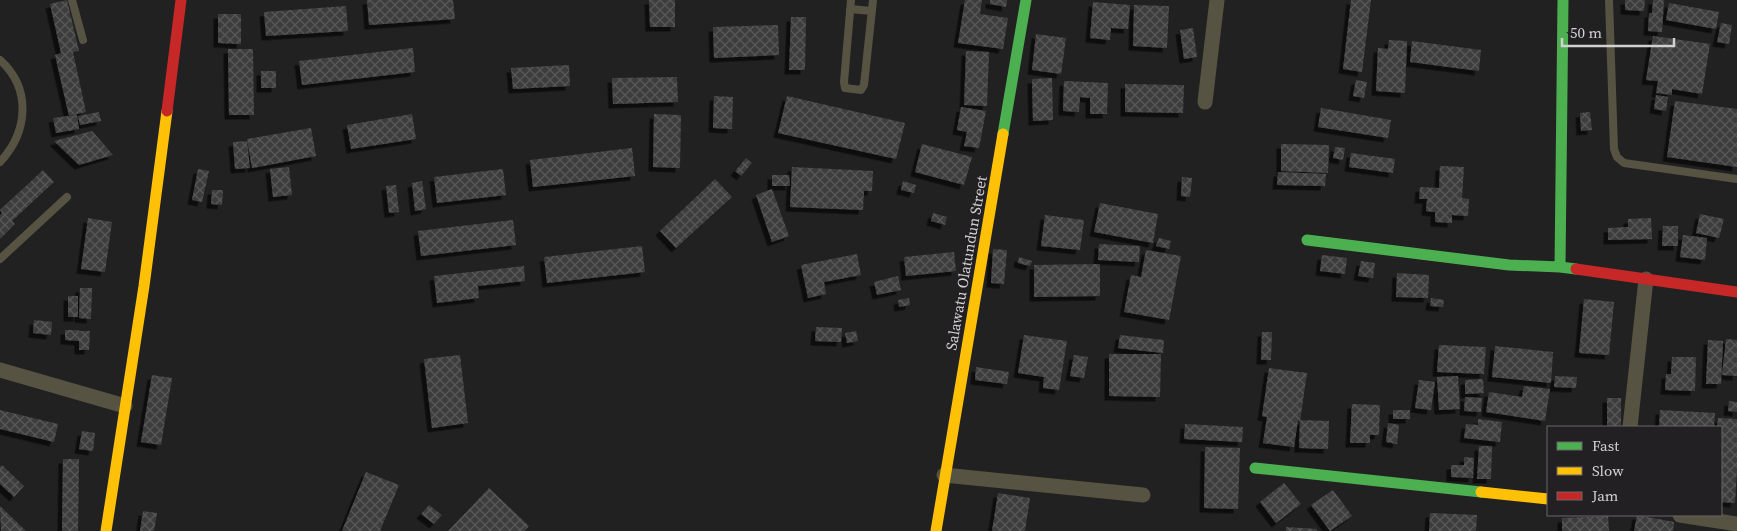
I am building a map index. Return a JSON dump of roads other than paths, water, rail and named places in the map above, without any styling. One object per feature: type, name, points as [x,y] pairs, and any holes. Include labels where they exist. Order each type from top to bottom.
[{"type":"street","points":[[106,531],[144,286],[181,0]]},
{"type":"street","name":"Salawatu Olatundun Street","points":[[936,531],[1026,0]]},
{"type":"street","points":[[1205,102],[1217,0]]},
{"type":"street","points":[[1560,267],[1563,0]]},
{"type":"street","points":[[1307,240],[1509,265],[1560,267],[1737,292]]},
{"type":"street","points":[[1630,426],[1646,279]]},
{"type":"street","points":[[0,370],[125,406]]},
{"type":"street","points":[[1255,468],[1547,499]]},
{"type":"street","points":[[944,475],[1143,495]]},
{"type":"street","points":[[1686,516],[1737,524]]},
{"type":"lane","points":[[72,0],[83,40]]},
{"type":"lane","points":[[851,0],[844,82],[845,88],[861,90],[864,86],[872,0]]},
{"type":"lane","points":[[1609,0],[1614,149],[1617,157],[1624,163],[1737,179]]},
{"type":"lane","points":[[850,9],[872,11]]},
{"type":"lane","points":[[0,60],[14,76],[22,101],[23,115],[16,141],[0,162]]},
{"type":"lane","points":[[0,259],[67,197]]}]
